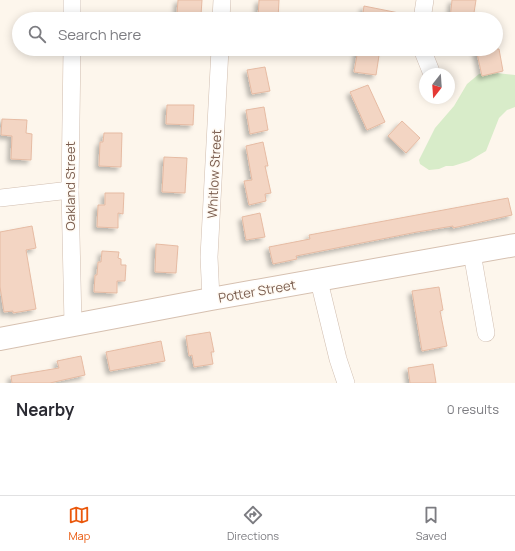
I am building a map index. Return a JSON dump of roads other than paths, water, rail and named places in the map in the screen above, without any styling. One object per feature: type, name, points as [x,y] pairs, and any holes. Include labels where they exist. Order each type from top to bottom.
[{"type":"main road","name":"Potter Street","points":[[0,339],[73,324],[515,245]]},
{"type":"street","points":[[72,0],[72,12]]},
{"type":"street","points":[[221,12],[222,0]]},
{"type":"street","points":[[423,12],[425,0]]},
{"type":"street","name":"Oakland Street","points":[[72,56],[70,190],[73,324]]},
{"type":"street","name":"Whitlow Street","points":[[211,299],[209,257],[220,56]]},
{"type":"street","points":[[425,56],[430,68]]},
{"type":"street","points":[[0,198],[70,190]]},
{"type":"street","points":[[472,253],[486,333]]},
{"type":"street","points":[[319,281],[338,359],[346,383]]}]
